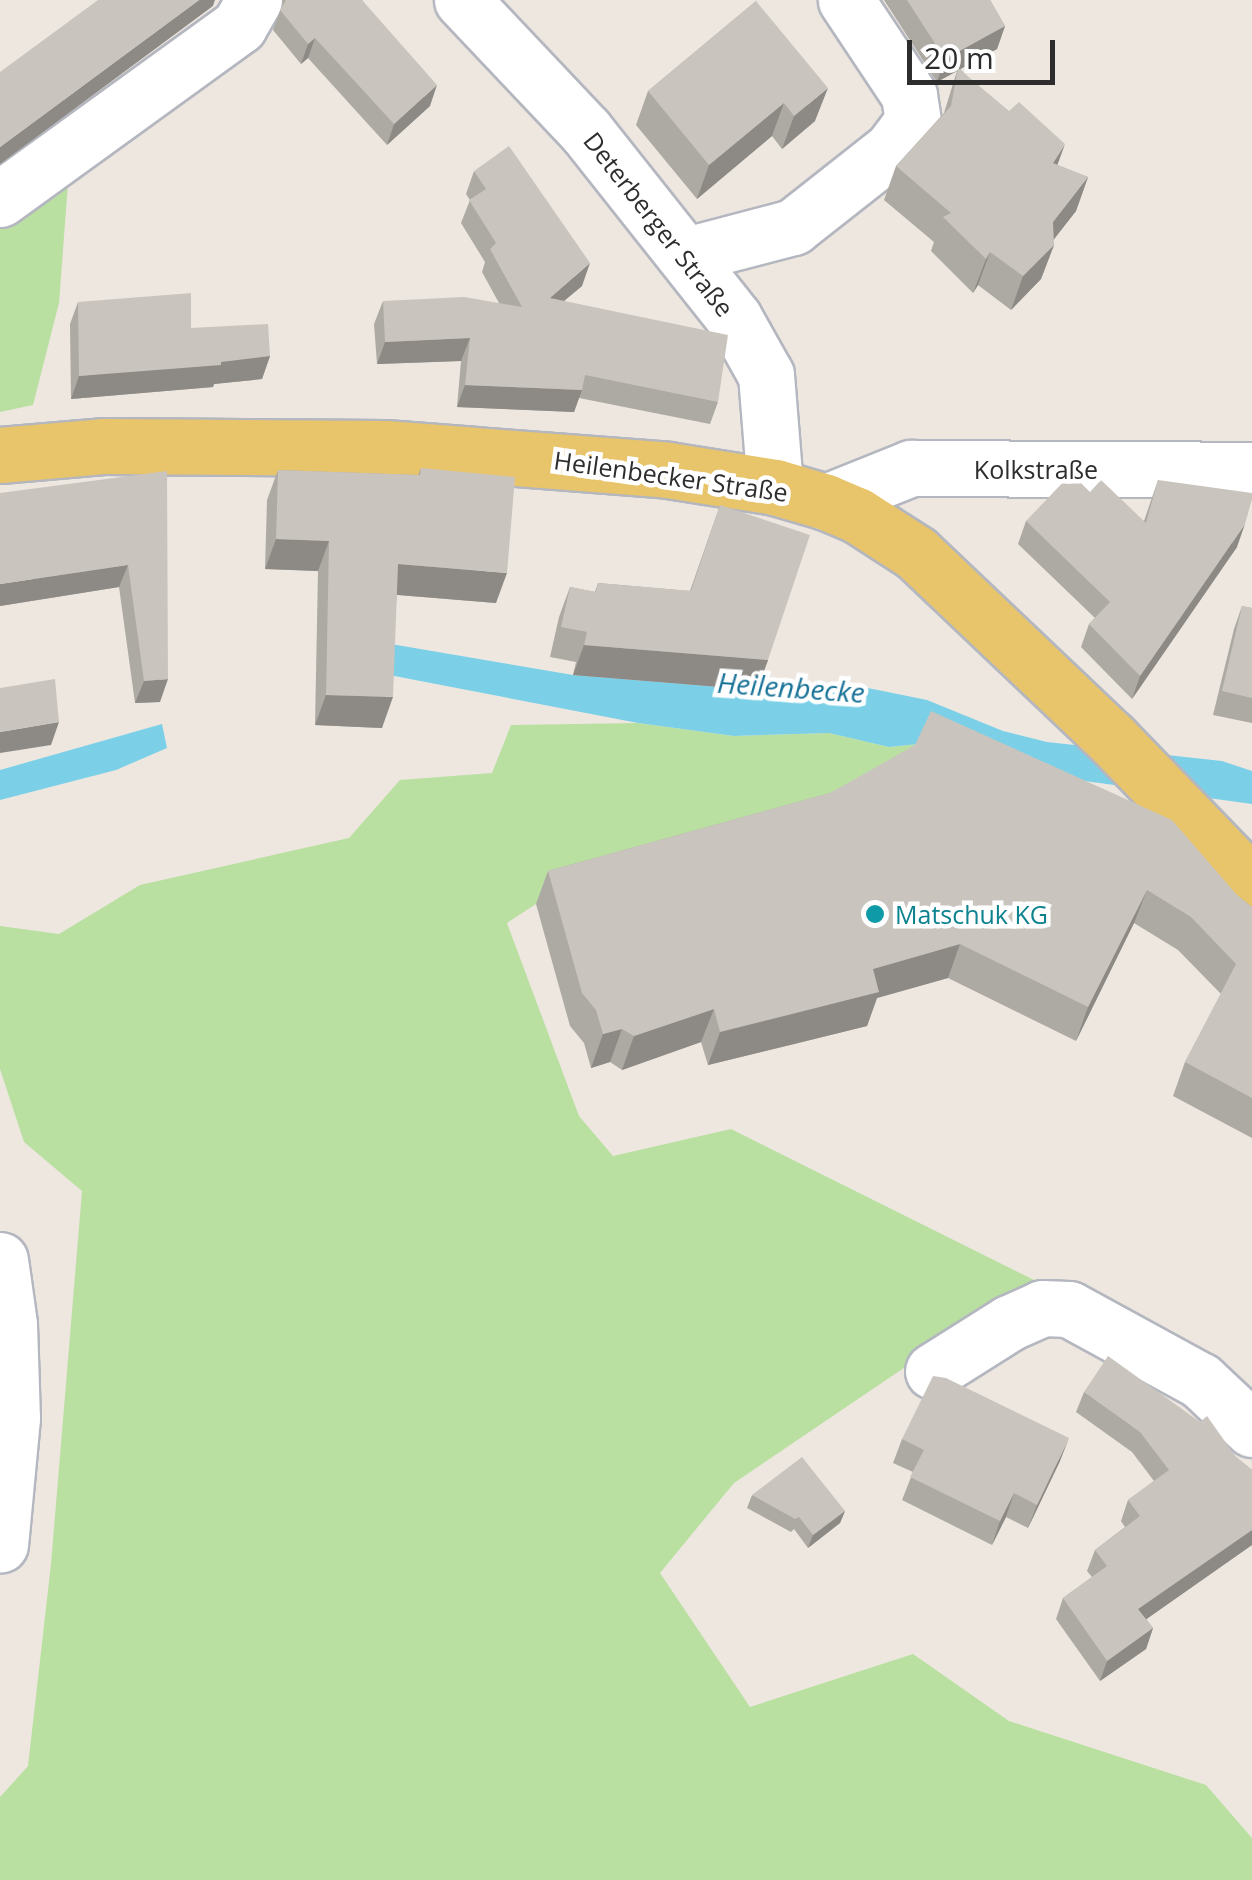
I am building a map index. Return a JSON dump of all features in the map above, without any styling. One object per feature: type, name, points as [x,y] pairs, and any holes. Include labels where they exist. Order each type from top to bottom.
[{"type":"main road","name":"Heilenbecker Straße","points":[[0,455],[103,446],[384,448],[578,461],[800,494],[857,515],[916,553],[1111,738],[1252,884]]},
{"type":"street","points":[[0,200],[239,26],[254,0]]},
{"type":"street","name":"Deterberger Straße","points":[[462,0],[585,130],[734,318],[766,375],[800,494]]},
{"type":"street","points":[[686,255],[793,228],[891,150],[913,120],[909,95],[846,0]]},
{"type":"street","name":"Kolkstraße","points":[[800,494],[911,468],[1252,470]]},
{"type":"street","points":[[0,1260],[9,1324],[12,1418],[0,1544]]},
{"type":"street","points":[[933,1371],[1010,1323],[1042,1308],[1069,1309],[1200,1381],[1252,1429]]},
{"type":"green space","points":[[69,170],[59,303],[33,405],[0,412],[0,219]]},
{"type":"green space","points":[[638,723],[734,736],[829,733],[889,747],[919,744],[903,778],[536,904],[507,923],[579,1116],[613,1156],[731,1129],[1058,1292],[988,1311],[734,1483],[660,1573],[750,1707],[913,1654],[1009,1721],[1206,1785],[1252,1838],[1252,1880],[0,1880],[0,1797],[28,1766],[51,1564],[82,1191],[24,1142],[0,1069],[0,926],[59,934],[140,885],[349,838],[400,780],[492,773],[511,725]]},
{"type":"water","points":[[385,643],[573,675],[796,693],[858,686],[927,700],[1003,731],[1047,742],[1222,761],[1252,771],[1252,804],[1085,781],[919,744],[889,747],[829,733],[734,736],[638,723],[384,674]]},
{"type":"water","points":[[162,724],[167,748],[116,770],[0,800],[0,770]]},
{"type":"building","points":[[98,0],[199,0],[0,147],[0,72]]},
{"type":"building","points":[[286,0],[362,0],[437,85],[394,124],[315,38],[308,44],[280,10]]},
{"type":"building","points":[[907,0],[990,0],[1005,26],[945,59]]},
{"type":"building","points":[[756,1],[828,88],[794,116],[784,103],[709,165],[648,91]]},
{"type":"building","points":[[958,68],[1009,111],[1019,102],[1065,144],[1053,163],[1088,177],[1053,222],[1054,245],[1023,276],[990,252],[986,259],[943,217],[951,213],[896,166],[951,106]]},
{"type":"building","points":[[509,146],[590,263],[550,298],[728,335],[718,402],[585,375],[582,390],[465,385],[470,338],[385,342],[383,301],[464,297],[522,307],[490,249],[496,243],[469,200],[486,189],[474,171]]},
{"type":"building","points":[[191,293],[191,328],[268,324],[270,356],[221,365],[79,376],[78,302]]},
{"type":"building","points":[[421,468],[515,477],[507,573],[398,564],[393,697],[326,695],[329,541],[276,539],[278,470],[420,475]]},
{"type":"building","points":[[167,471],[168,679],[144,681],[128,565],[0,584],[0,493]]},
{"type":"building","points":[[1068,477],[1075,477],[1090,492],[1101,480],[1146,523],[1158,480],[1252,493],[1245,524],[1140,676],[1089,624],[1110,602],[1026,521]]},
{"type":"building","points":[[720,505],[810,535],[768,660],[584,645],[587,632],[561,627],[570,587],[596,592],[598,583],[691,591]]},
{"type":"building","points":[[1242,606],[1252,608],[1252,698],[1222,691]]},
{"type":"building","points":[[55,679],[59,722],[0,732],[0,688]]},
{"type":"building","name":"Matschuk KG","points":[[931,711],[1172,820],[1252,907],[1252,1098],[1185,1062],[1236,964],[1191,917],[1147,890],[1088,1007],[960,944],[873,969],[879,992],[720,1032],[714,1009],[634,1036],[622,1029],[603,1034],[596,1010],[582,993],[548,871],[830,793],[915,745]]},
{"type":"building","points":[[1108,1356],[1200,1422],[1207,1416],[1236,1457],[1252,1470],[1252,1530],[1138,1609],[1153,1628],[1107,1661],[1063,1598],[1107,1566],[1095,1550],[1140,1516],[1128,1500],[1169,1470],[1140,1432],[1084,1392]]},
{"type":"building","points":[[933,1376],[946,1378],[1069,1438],[1037,1505],[1014,1493],[1000,1521],[910,1477],[924,1450],[902,1439]]},
{"type":"building","points":[[802,1457],[845,1511],[813,1535],[799,1517],[795,1519],[752,1495]]},
{"type":"place","name":"Matschuk KG","points":[[875,914]]},
{"type":"water label","name":"Heilenbecke","points":[[791,687]]}]
